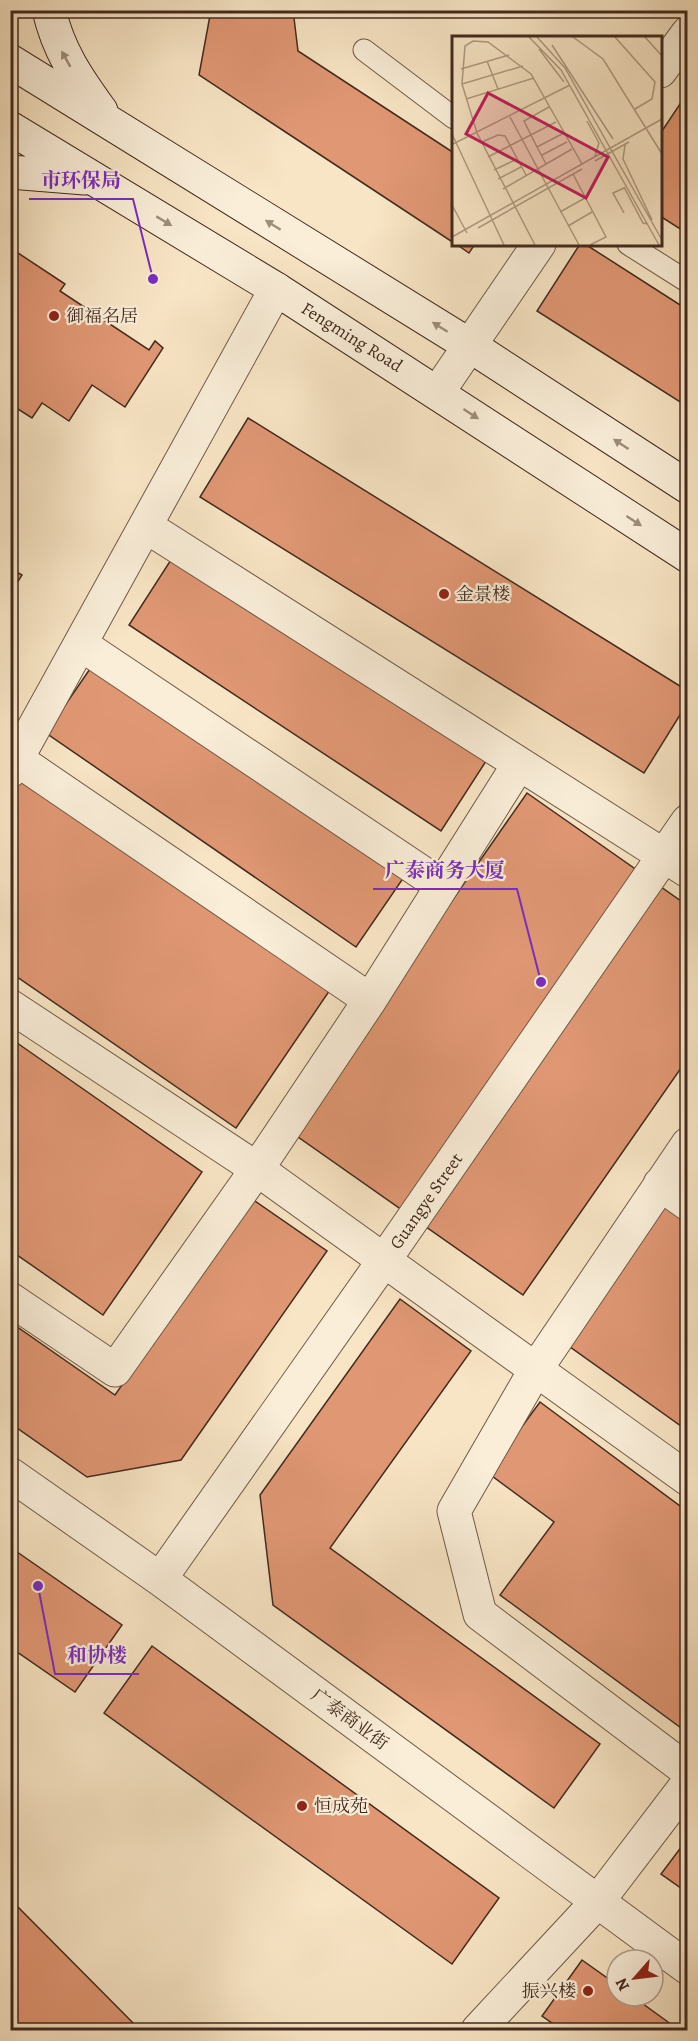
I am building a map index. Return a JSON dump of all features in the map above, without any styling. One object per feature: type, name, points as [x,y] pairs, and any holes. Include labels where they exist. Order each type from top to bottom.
[{"type":"street","points":[[49,10],[60,47],[79,81],[110,124]]},
{"type":"street","points":[[662,69],[687,33]]},
{"type":"street","points":[[10,61],[469,345],[687,488]]},
{"type":"street","name":"Fengming Road","points":[[10,128],[276,289],[438,392],[687,556]]},
{"type":"street","points":[[10,172],[39,172],[96,179]]},
{"type":"street","points":[[438,392],[538,246]]},
{"type":"street","points":[[276,289],[14,765],[370,1000]]},
{"type":"street","points":[[147,527],[676,864]]},
{"type":"street","points":[[82,645],[442,886]]},
{"type":"street","points":[[10,1299],[115,1370],[257,1169],[370,1000],[519,764]]},
{"type":"street","name":"Guangye Street","points":[[160,1579],[386,1259],[676,864],[687,821]]},
{"type":"street","points":[[10,1006],[257,1169],[386,1259],[687,1479]]},
{"type":"street","points":[[687,1144],[536,1369],[454,1512],[480,1614],[687,1771]]},
{"type":"street","points":[[660,1184],[687,1204]]},
{"type":"street","name":"广泰商业街","points":[[10,1474],[160,1579],[687,1968]]},
{"type":"street","points":[[478,2031],[598,1901],[687,1783]]},
{"type":"lane","points":[[364,50],[452,117]]},
{"type":"lane","points":[[631,246],[687,282]]},
{"type":"building","points":[[211,10],[293,10],[298,51],[452,152],[452,242],[199,75]]},
{"type":"building","points":[[688,92],[688,234],[662,217],[662,131]]},
{"type":"building","points":[[459,246],[474,246],[469,253]]},
{"type":"building","points":[[579,246],[588,246],[688,310],[688,407],[537,311]]},
{"type":"building","name":"御福名居","points":[[12,249],[65,284],[60,291],[149,350],[155,341],[163,348],[125,407],[92,385],[69,421],[42,403],[32,418],[10,404]]},
{"type":"building","name":"金景楼","points":[[248,418],[688,691],[688,702],[644,773],[200,497]]},
{"type":"building","points":[[176,552],[488,758],[441,831],[129,625]]},
{"type":"building","points":[[10,568],[22,575],[10,594]]},
{"type":"building","points":[[94,663],[404,877],[356,947],[46,733]]},
{"type":"building","points":[[25,775],[332,987],[236,1128],[10,972],[10,796]]},
{"type":"building","points":[[527,793],[688,906],[688,1058],[523,1295],[291,1132]]},
{"type":"building","points":[[10,1038],[202,1172],[103,1315],[10,1250]]},
{"type":"building","points":[[252,1199],[327,1251],[181,1460],[87,1477],[10,1423],[10,1322],[115,1395]]},
{"type":"building","points":[[665,1206],[688,1222],[688,1431],[566,1344]]},
{"type":"building","points":[[400,1299],[471,1351],[330,1548],[600,1744],[554,1808],[273,1605],[260,1495]]},
{"type":"building","points":[[540,1402],[688,1512],[688,1733],[500,1595],[554,1522],[488,1473]]},
{"type":"building","points":[[10,1547],[122,1625],[75,1692],[10,1647]]},
{"type":"building","name":"恒成苑","points":[[152,1646],[499,1898],[452,1964],[104,1713]]},
{"type":"building","points":[[688,1838],[688,1893],[661,1874]]},
{"type":"building","points":[[17,1906],[140,2030],[25,2030],[10,2016],[10,1912]]},
{"type":"building","name":"振兴楼","points":[[582,1960],[605,1976],[605,2008],[649,2008],[679,2030],[562,2030],[542,2016]]},
{"type":"place","name":"市环保局","points":[[153,279]]},
{"type":"place","name":"御福名居","points":[[54,316]]},
{"type":"place","name":"金景楼","points":[[444,594]]},
{"type":"place","name":"广泰商务大厦","points":[[541,982]]},
{"type":"place","name":"和协楼","points":[[38,1586]]},
{"type":"place","name":"恒成苑","points":[[302,1806]]},
{"type":"place","name":"振兴楼","points":[[588,1991]]}]
